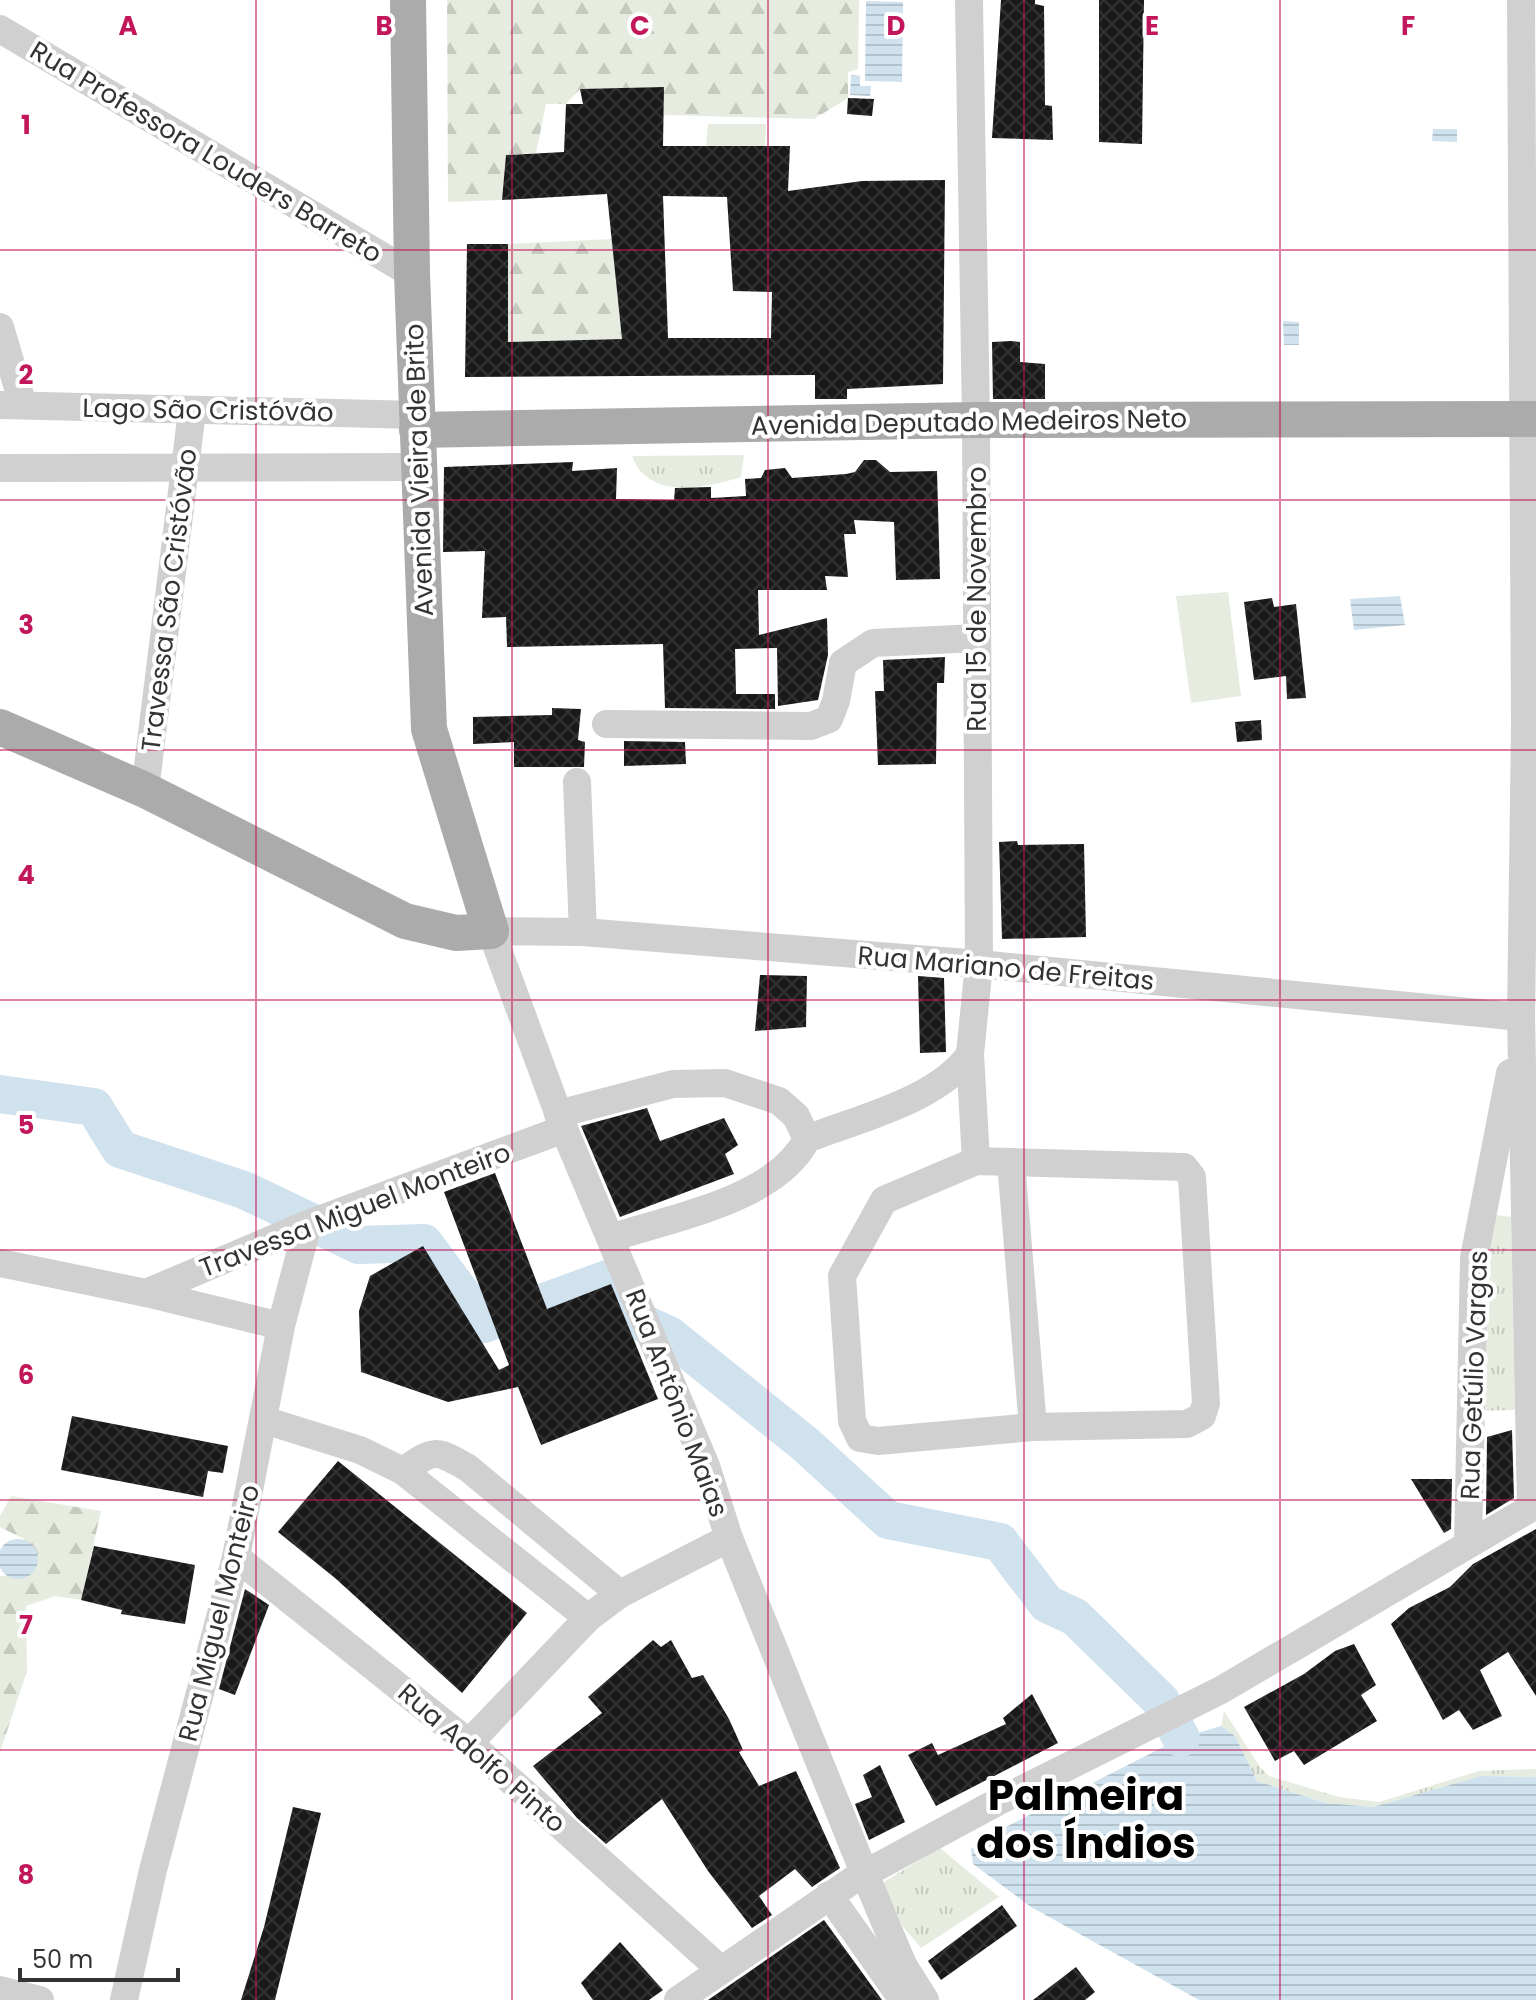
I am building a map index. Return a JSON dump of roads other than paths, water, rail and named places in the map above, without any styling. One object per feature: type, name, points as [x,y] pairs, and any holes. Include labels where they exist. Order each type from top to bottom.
[{"type":"main road","name":"Avenida Vieira de Brito","points":[[408,0],[412,274],[429,729],[491,931]]},
{"type":"main road","name":"Avenida Deputado Medeiros Neto","points":[[417,422],[1529,419]]},
{"type":"main road","points":[[0,727],[145,790],[405,921],[456,933],[491,931]]},
{"type":"street","name":"Rua 15 de Novembro","points":[[969,0],[976,420],[979,964],[970,1054],[976,1161]]},
{"type":"street","name":"Rua Getúlio Vargas","points":[[1521,0],[1529,128],[1530,726],[1521,1017],[1534,1506]]},
{"type":"street","name":"Rua Professora Louders Barreto","points":[[0,29],[412,274]]},
{"type":"street","points":[[0,327],[11,405]]},
{"type":"street","name":"Lago São Cristóvão","points":[[11,405],[417,422]]},
{"type":"street","name":"Travessa São Cristóvão","points":[[145,790],[188,466],[192,411]]},
{"type":"street","name":"Lago São Cristóvão","points":[[0,468],[418,467]]},
{"type":"street","points":[[606,724],[811,726],[829,719],[836,701],[843,663],[873,643],[977,638]]},
{"type":"street","points":[[577,782],[583,932]]},
{"type":"street","name":"Rua Mariano de Freitas","points":[[491,931],[583,932],[979,964],[1521,1017]]},
{"type":"street","name":"Rua Antônio Maias","points":[[491,931],[561,1122],[706,1466],[729,1538],[911,1995]]},
{"type":"street","name":"Rua Getúlio Vargas","points":[[1468,1544],[1474,1258],[1521,1017]]},
{"type":"street","points":[[611,1238],[744,1193],[775,1178],[797,1159],[807,1139],[925,1093],[961,1067],[970,1054]]},
{"type":"street","name":"Travessa Miguel Monteiro","points":[[146,1293],[561,1122],[673,1084],[725,1083],[779,1101],[796,1116],[807,1139]]},
{"type":"street","points":[[976,1161],[1184,1167],[1192,1177],[1206,1403],[1202,1416],[1187,1424],[1033,1427],[878,1441],[860,1438],[852,1421],[842,1276],[884,1200],[976,1161]]},
{"type":"street","points":[[1011,1162],[1033,1427]]},
{"type":"street","points":[[1487,1193],[1525,1196]]},
{"type":"street","name":"Rua Miguel Monteiro","points":[[124,2000],[153,1870],[236,1557],[281,1326],[313,1222]]},
{"type":"street","name":"Travessa Miguel Monteiro","points":[[0,1263],[146,1293],[281,1326]]},
{"type":"street","points":[[264,1420],[360,1450],[403,1471],[588,1618]]},
{"type":"street","points":[[403,1471],[429,1453],[440,1452],[468,1468],[620,1594]]},
{"type":"street","points":[[678,2000],[829,1895],[865,1874],[999,1801],[1170,1718],[1534,1506]]},
{"type":"street","points":[[469,1743],[588,1618],[620,1594],[729,1538]]},
{"type":"street","name":"Rua Adolfo Pinto","points":[[236,1557],[469,1743],[720,1969]]},
{"type":"street","points":[[829,1895],[911,1995]]},
{"type":"street","points":[[0,1990],[40,2000]]},
{"type":"water","points":[[866,1],[903,2],[902,82],[865,81]]},
{"type":"water","points":[[851,75],[860,76],[860,86],[871,86],[870,96],[850,95]]},
{"type":"water","points":[[1433,129],[1457,129],[1457,142],[1432,141]]},
{"type":"water","points":[[1283,321],[1299,322],[1299,345],[1284,345]]},
{"type":"water","points":[[1400,596],[1405,625],[1354,630],[1350,599]]},
{"type":"water","points":[[18,1539],[32,1545],[38,1559],[32,1573],[18,1579],[4,1573],[-2,1559],[4,1545]]},
{"type":"water","points":[[1221,1726],[1235,1736],[1257,1781],[1326,1803],[1373,1807],[1481,1776],[1536,1777],[1536,2000],[1199,2000],[1031,1907],[973,1864],[971,1849],[984,1838],[1181,1738]]},
{"type":"waterway","points":[[0,1094],[94,1107],[120,1149],[244,1190],[359,1245],[424,1243],[484,1324],[610,1278],[636,1320],[669,1335],[805,1444],[888,1520],[1000,1542],[1047,1604],[1075,1617],[1161,1701],[1181,1738]]},
{"type":"district","name":"Palmeira dos Índios","points":[[1086,1819]]}]
